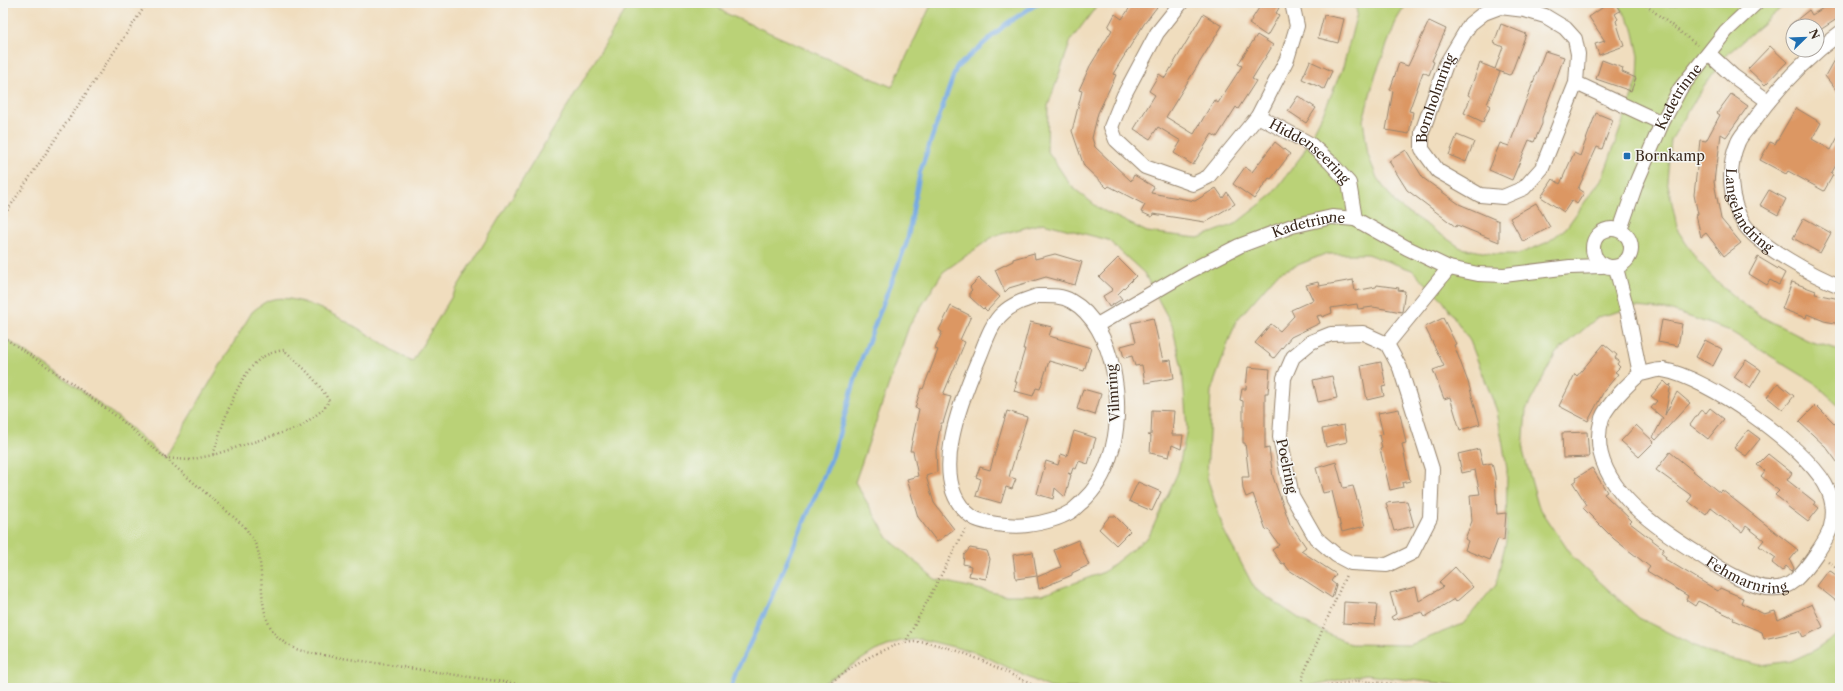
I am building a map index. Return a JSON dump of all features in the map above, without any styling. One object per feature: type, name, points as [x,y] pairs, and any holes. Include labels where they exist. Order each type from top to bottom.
[{"type":"street","name":"Hiddenseering","points":[[1181,3],[1157,33],[1124,94],[1111,127],[1116,140],[1144,167],[1193,184],[1208,176],[1258,116],[1287,59],[1297,26],[1292,3]]},
{"type":"street","name":"Kadetrinne","points":[[1620,230],[1637,181],[1662,123],[1680,89],[1726,32],[1751,5]]},
{"type":"street","name":"Bornholmring","points":[[1500,7],[1525,10],[1545,16],[1565,28],[1574,39],[1578,54],[1576,83],[1542,168],[1524,188],[1503,197],[1480,195],[1438,171],[1422,150],[1422,132],[1446,64],[1470,24],[1484,13],[1500,7]]},
{"type":"street","name":"Langelandring","points":[[1840,34],[1802,64],[1768,101],[1739,141],[1735,152],[1732,175],[1732,194],[1736,208],[1744,224],[1758,238],[1787,258],[1822,279],[1840,286]]},
{"type":"street","points":[[1709,54],[1733,76],[1768,101]]},
{"type":"street","points":[[1576,83],[1662,123]]},
{"type":"street","name":"Hiddenseering","points":[[1258,116],[1310,144],[1330,162],[1349,183],[1355,219]]},
{"type":"street","name":"Kadetrinne","points":[[1097,325],[1190,271],[1239,246],[1292,226],[1332,217],[1355,219],[1407,248],[1449,268],[1478,274],[1504,275],[1570,267],[1609,267]]},
{"type":"street","points":[[1609,267],[1626,262],[1632,251],[1629,239],[1620,230],[1610,229],[1601,232],[1594,240],[1592,249],[1595,259],[1609,267],[1628,314],[1640,374]]},
{"type":"street","points":[[1386,344],[1449,268]]},
{"type":"street","name":"Vilmring","points":[[1037,296],[1056,296],[1070,300],[1080,307],[1097,325],[1108,348],[1114,372],[1116,401],[1116,428],[1111,456],[1098,482],[1086,498],[1071,512],[1045,523],[1016,527],[972,517],[962,507],[952,487],[949,452],[962,399],[990,331],[1002,313],[1020,302],[1037,296]]},
{"type":"street","name":"Poelring","points":[[1363,333],[1386,344],[1400,368],[1432,469],[1430,518],[1412,553],[1387,565],[1351,563],[1336,555],[1316,538],[1292,496],[1280,437],[1284,378],[1293,357],[1311,342],[1331,334],[1363,333]]},
{"type":"street","name":"Fehmarnring","points":[[1661,370],[1688,377],[1707,386],[1780,436],[1817,472],[1831,497],[1834,513],[1830,531],[1795,580],[1786,586],[1776,589],[1760,587],[1729,574],[1654,525],[1618,489],[1601,456],[1599,441],[1603,417],[1626,385],[1640,374],[1661,370]]},
{"type":"path","points":[[3,217],[146,3]]},
{"type":"path","points":[[1643,3],[1709,54]]},
{"type":"path","points":[[3,337],[70,382],[120,419],[244,526],[258,550],[263,608],[268,623],[276,636],[292,647],[315,654],[544,688]]},
{"type":"path","points":[[165,458],[189,460],[213,455],[300,427],[324,409],[329,401],[322,389],[299,363],[284,350],[267,354],[252,367],[231,402],[213,455]]},
{"type":"path","points":[[905,643],[972,517]]},
{"type":"path","points":[[1304,688],[1302,681],[1304,673],[1351,563]]},
{"type":"path","points":[[822,688],[881,652],[905,643],[929,644],[954,649],[973,656],[1039,688]]},
{"type":"path","points":[[1315,688],[1360,681],[1442,688]]},
{"type":"green space","points":[[630,3],[713,3],[725,13],[892,87],[932,3],[1099,3],[1071,40],[1048,106],[1047,150],[1071,186],[1100,209],[1147,232],[1198,238],[1235,224],[1271,196],[1302,155],[1326,107],[1343,67],[1357,13],[1355,3],[1407,3],[1397,19],[1376,73],[1363,120],[1368,155],[1377,178],[1397,205],[1461,248],[1493,254],[1519,254],[1548,242],[1566,228],[1603,177],[1638,79],[1639,56],[1633,28],[1618,3],[1656,3],[1671,6],[1685,3],[1787,3],[1725,56],[1697,97],[1671,140],[1667,180],[1678,231],[1698,261],[1718,283],[1739,301],[1762,317],[1809,341],[1840,350],[1840,406],[1813,382],[1728,330],[1669,310],[1636,307],[1598,317],[1556,353],[1526,410],[1523,451],[1538,505],[1572,556],[1639,618],[1711,654],[1760,665],[1791,661],[1817,649],[1840,633],[1840,688],[1484,688],[1365,675],[1296,688],[1050,688],[978,653],[921,639],[900,641],[875,651],[816,688],[3,688],[3,337],[70,382],[120,419],[165,458],[252,312],[270,300],[285,298],[303,302],[322,310],[363,331],[412,362]],"holes":[[[1043,223],[1108,240],[1144,273],[1172,325],[1182,368],[1187,428],[1178,472],[1149,536],[1104,572],[1042,595],[1003,595],[935,579],[888,538],[855,482],[909,326],[943,272],[994,236]],[[1325,254],[1367,254],[1412,270],[1441,298],[1470,341],[1497,411],[1507,469],[1506,541],[1496,584],[1463,624],[1410,645],[1350,644],[1309,625],[1255,589],[1224,531],[1207,477],[1211,391],[1236,321],[1278,273]]]},
{"type":"building","points":[[1133,3],[1160,3],[1144,24],[1113,74],[1116,75],[1098,113],[1092,138],[1095,147],[1131,181],[1134,175],[1154,187],[1151,193],[1195,201],[1216,188],[1223,198],[1227,192],[1235,204],[1205,222],[1153,214],[1152,217],[1141,212],[1145,205],[1109,186],[1107,188],[1084,166],[1072,131],[1082,91],[1079,90],[1090,66],[1112,30],[1108,27],[1115,14],[1122,19]]},
{"type":"building","points":[[1262,3],[1271,3],[1279,8],[1276,13],[1279,15],[1267,36],[1249,24]]},
{"type":"building","points":[[1609,3],[1615,3],[1620,11],[1615,14],[1618,19],[1616,21],[1624,46],[1599,55],[1595,44],[1605,41],[1589,17]]},
{"type":"building","points":[[1831,3],[1840,3],[1840,17],[1825,27],[1825,18],[1799,18],[1809,10],[1812,15]]},
{"type":"building","points":[[1203,14],[1222,26],[1166,117],[1194,134],[1214,100],[1218,103],[1242,66],[1238,64],[1257,35],[1273,45],[1252,79],[1256,81],[1238,109],[1236,107],[1217,137],[1212,134],[1193,165],[1174,153],[1181,141],[1158,127],[1150,139],[1134,129],[1155,95],[1149,91],[1159,74],[1165,78]]},
{"type":"building","points":[[1324,15],[1344,19],[1338,43],[1318,38]]},
{"type":"building","points":[[1429,21],[1446,29],[1432,61],[1434,62],[1429,75],[1423,72],[1409,111],[1413,112],[1409,134],[1386,130],[1393,91],[1390,90],[1399,63],[1408,66]]},
{"type":"building","points":[[1501,24],[1526,34],[1511,74],[1509,75],[1496,70],[1500,72],[1487,104],[1490,106],[1483,122],[1464,113],[1471,97],[1468,95],[1480,63],[1495,69],[1503,47],[1494,43]]},
{"type":"building","points":[[1770,46],[1787,62],[1765,85],[1748,69]]},
{"type":"building","points":[[1840,49],[1840,95],[1825,76]]},
{"type":"building","points":[[1545,51],[1564,57],[1542,118],[1542,124],[1534,142],[1529,140],[1512,180],[1489,170],[1500,143],[1509,146]]},
{"type":"building","points":[[1602,60],[1623,68],[1622,72],[1636,78],[1631,91],[1596,79]]},
{"type":"building","points":[[1310,61],[1332,71],[1324,89],[1302,79]]},
{"type":"building","points":[[1731,94],[1748,106],[1726,137],[1721,134],[1716,165],[1714,182],[1721,219],[1741,243],[1724,256],[1706,233],[1701,237],[1696,215],[1698,214],[1694,195],[1700,140],[1706,141],[1720,115],[1717,113]]},
{"type":"building","points":[[1298,96],[1316,108],[1306,123],[1288,111]]},
{"type":"building","points":[[1796,108],[1821,123],[1812,139],[1831,150],[1840,133],[1840,158],[1824,191],[1788,171],[1786,174],[1760,160],[1770,142],[1775,144]]},
{"type":"building","points":[[1596,113],[1613,120],[1602,149],[1597,147],[1578,189],[1584,193],[1577,204],[1572,200],[1564,212],[1541,197],[1553,179],[1560,184],[1574,153],[1580,156]]},
{"type":"building","points":[[1457,135],[1474,142],[1466,162],[1449,155]]},
{"type":"building","points":[[1275,142],[1290,154],[1271,179],[1269,178],[1254,199],[1233,184],[1245,167],[1252,172]]},
{"type":"building","points":[[1406,150],[1423,178],[1459,204],[1499,221],[1499,242],[1457,225],[1456,227],[1407,190],[1389,161]]},
{"type":"building","points":[[1769,190],[1786,199],[1778,215],[1760,205]]},
{"type":"building","points":[[1536,203],[1550,227],[1523,242],[1510,218]]},
{"type":"building","points":[[1804,218],[1831,233],[1820,253],[1793,238]]},
{"type":"building","points":[[1034,253],[1035,259],[1055,254],[1082,262],[1075,285],[1046,277],[1009,288],[1005,292],[995,270],[1013,261],[1013,259]]},
{"type":"building","points":[[1758,257],[1785,273],[1779,285],[1770,280],[1767,285],[1749,274]]},
{"type":"building","points":[[1118,258],[1136,276],[1118,294],[1122,299],[1109,307],[1103,296],[1113,290],[1099,277]]},
{"type":"building","points":[[979,278],[1000,297],[987,311],[970,297],[970,292],[972,290],[970,287]]},
{"type":"building","points":[[1353,280],[1355,291],[1376,287],[1377,285],[1399,288],[1398,290],[1405,291],[1402,312],[1373,307],[1358,309],[1357,304],[1331,308],[1332,313],[1322,317],[1321,315],[1317,316],[1320,323],[1291,337],[1274,358],[1255,343],[1271,324],[1280,331],[1294,316],[1291,310],[1313,300],[1306,285],[1318,282],[1319,286]]},
{"type":"building","points":[[1792,282],[1816,291],[1815,294],[1840,299],[1840,324],[1824,321],[1807,314],[1806,318],[1782,309]]},
{"type":"building","points":[[951,306],[971,316],[960,340],[965,342],[943,395],[951,397],[943,423],[941,423],[936,451],[937,472],[926,476],[934,503],[954,529],[937,542],[918,517],[907,479],[918,476],[913,451],[910,451],[919,409],[915,408],[921,388],[923,389],[938,350],[935,349],[942,332],[939,330]]},
{"type":"building","points":[[1153,318],[1163,361],[1171,360],[1174,378],[1145,383],[1142,365],[1135,366],[1132,356],[1124,358],[1121,346],[1136,342],[1131,323]]},
{"type":"building","points":[[1443,318],[1456,344],[1454,345],[1468,382],[1480,424],[1460,430],[1450,397],[1444,399],[1433,370],[1444,366],[1425,327]]},
{"type":"building","points":[[1662,320],[1682,324],[1678,346],[1658,342]]},
{"type":"building","points":[[1030,322],[1052,327],[1049,336],[1091,348],[1084,371],[1049,361],[1040,389],[1036,388],[1033,396],[1014,391],[1017,382],[1015,382],[1025,349],[1023,349]]},
{"type":"building","points":[[1705,340],[1722,349],[1713,366],[1696,357]]},
{"type":"building","points":[[1604,344],[1617,355],[1615,358],[1619,361],[1617,364],[1620,367],[1615,372],[1618,374],[1604,391],[1588,421],[1559,406],[1575,374],[1577,376]]},
{"type":"building","points":[[1746,360],[1761,370],[1750,388],[1734,377]]},
{"type":"building","points":[[1381,362],[1386,386],[1382,387],[1384,396],[1367,400],[1361,366]]},
{"type":"building","points":[[1248,367],[1270,369],[1268,393],[1265,393],[1265,449],[1269,448],[1273,477],[1290,524],[1306,547],[1301,551],[1336,574],[1331,581],[1336,585],[1332,598],[1289,570],[1284,563],[1282,564],[1272,550],[1279,545],[1268,529],[1266,530],[1253,494],[1246,497],[1243,489],[1242,477],[1249,477],[1245,443],[1243,443],[1243,401],[1240,400],[1242,389],[1246,389]]},
{"type":"building","points":[[1332,376],[1337,398],[1318,402],[1313,380]]},
{"type":"building","points":[[1664,381],[1669,386],[1671,384],[1665,415],[1677,392],[1690,403],[1656,440],[1653,437],[1663,418],[1651,408],[1657,401],[1651,396]]},
{"type":"building","points":[[1778,383],[1794,396],[1783,410],[1767,397]]},
{"type":"building","points":[[1083,389],[1101,394],[1095,415],[1077,409]]},
{"type":"building","points":[[1816,405],[1840,429],[1840,466],[1826,447],[1799,422]]},
{"type":"building","points":[[1710,408],[1724,419],[1708,439],[1690,425],[1700,411],[1702,410],[1706,413]]},
{"type":"building","points":[[1399,409],[1406,443],[1402,444],[1410,481],[1402,483],[1403,487],[1390,490],[1380,449],[1382,448],[1379,435],[1383,434],[1378,413]]},
{"type":"building","points":[[1152,410],[1174,411],[1172,435],[1183,435],[1181,449],[1172,445],[1169,457],[1150,453],[1151,436],[1148,435],[1151,435]]},
{"type":"building","points":[[1007,411],[1027,417],[1009,477],[1016,479],[1012,489],[1006,487],[1001,503],[976,496],[981,479],[976,477],[980,467],[990,470]]},
{"type":"building","points":[[1344,425],[1347,442],[1326,447],[1322,429]]},
{"type":"building","points":[[1636,425],[1654,442],[1639,457],[1621,441]]},
{"type":"building","points":[[1748,430],[1760,439],[1746,456],[1734,448]]},
{"type":"building","points":[[1074,431],[1096,438],[1088,464],[1079,461],[1076,469],[1073,468],[1071,474],[1068,473],[1071,475],[1065,497],[1055,488],[1053,499],[1037,494],[1046,461],[1058,465],[1061,454],[1067,456]]},
{"type":"building","points":[[1587,432],[1589,457],[1563,458],[1562,433]]},
{"type":"building","points":[[1479,449],[1483,465],[1492,463],[1495,476],[1497,514],[1506,513],[1504,540],[1498,539],[1490,560],[1465,550],[1468,541],[1465,539],[1472,521],[1470,495],[1480,494],[1475,470],[1462,473],[1458,454]]},
{"type":"building","points":[[1670,452],[1720,493],[1722,490],[1798,550],[1790,560],[1794,568],[1793,570],[1792,571],[1786,566],[1782,571],[1772,563],[1776,558],[1759,546],[1764,540],[1746,526],[1742,532],[1711,508],[1706,515],[1688,501],[1692,496],[1656,470]]},
{"type":"building","points":[[1768,454],[1792,473],[1787,480],[1815,502],[1814,504],[1819,508],[1808,522],[1775,495],[1779,491],[1761,476],[1765,471],[1757,465]]},
{"type":"building","points":[[1336,462],[1343,488],[1353,486],[1365,526],[1342,532],[1332,491],[1323,493],[1316,468]]},
{"type":"building","points":[[1592,468],[1607,492],[1604,494],[1632,521],[1630,523],[1664,549],[1661,553],[1666,557],[1665,559],[1718,591],[1720,588],[1743,598],[1741,603],[1764,614],[1775,611],[1778,620],[1812,604],[1823,627],[1803,637],[1800,631],[1764,639],[1762,632],[1733,620],[1734,618],[1698,601],[1695,606],[1686,600],[1688,596],[1647,571],[1650,567],[1614,539],[1583,508],[1587,505],[1573,483],[1577,480],[1576,478]]},
{"type":"building","points":[[1138,482],[1161,492],[1152,511],[1129,501]]},
{"type":"building","points":[[1407,501],[1414,526],[1394,531],[1386,503]]},
{"type":"building","points":[[1110,516],[1115,516],[1130,531],[1116,545],[1099,529]]},
{"type":"building","points":[[1078,540],[1089,565],[1072,573],[1072,575],[1039,589],[1037,577],[1061,567],[1054,550]]},
{"type":"building","points":[[970,548],[987,551],[990,559],[986,579],[969,576],[971,566],[963,564],[964,555]]},
{"type":"building","points":[[1033,552],[1037,576],[1016,579],[1013,555]]},
{"type":"building","points":[[1455,567],[1473,587],[1456,602],[1454,599],[1425,617],[1422,612],[1393,620],[1391,617],[1396,614],[1390,593],[1416,587],[1419,601],[1443,587],[1439,582]]},
{"type":"building","points":[[1829,570],[1840,578],[1840,604],[1817,586]]},
{"type":"building","points":[[1344,602],[1377,604],[1375,625],[1343,623]]},
{"type":"waterway","points":[[731,688],[736,672],[766,610],[833,455],[860,363],[907,242],[920,172],[956,68],[1006,24],[1038,3]]},
{"type":"place","name":"Bornkamp","points":[[1627,156]]}]
